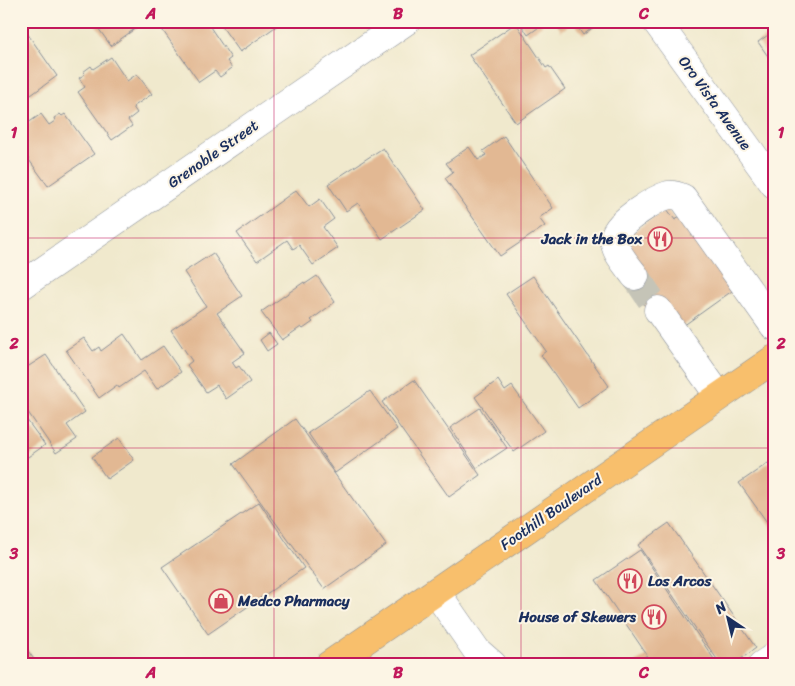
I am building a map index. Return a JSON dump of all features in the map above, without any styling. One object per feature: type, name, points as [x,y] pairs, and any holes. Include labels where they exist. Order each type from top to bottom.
[{"type":"main road","name":"Foothill Boulevard","points":[[329,665],[774,359]]},
{"type":"street","name":"Grenoble Street","points":[[21,286],[406,21]]},
{"type":"street","name":"Oro Vista Avenue","points":[[656,21],[774,184]]},
{"type":"street","points":[[635,276],[617,250],[614,235],[619,226],[632,216],[669,195],[676,195],[683,198],[774,326]]},
{"type":"street","points":[[658,310],[719,396]]},
{"type":"street","points":[[436,592],[477,651],[492,665]]},
{"type":"street","points":[[762,665],[774,657]]},
{"type":"building","points":[[93,21],[131,21],[136,28],[111,46]]},
{"type":"building","points":[[156,21],[206,21],[231,58],[227,61],[232,68],[220,77],[215,71],[199,82]]},
{"type":"building","points":[[218,21],[275,21],[278,25],[240,52]]},
{"type":"building","points":[[519,21],[540,21],[542,25],[528,35]]},
{"type":"building","points":[[555,21],[592,21],[595,26],[583,35],[574,22],[561,31]]},
{"type":"building","points":[[516,23],[546,68],[549,66],[565,89],[516,123],[469,55]]},
{"type":"building","points":[[774,31],[774,65],[758,42]]},
{"type":"building","points":[[27,33],[57,76],[31,95],[21,81],[21,38]]},
{"type":"building","points":[[111,57],[127,81],[137,74],[152,94],[133,107],[137,113],[128,120],[132,126],[112,140],[78,92],[85,87],[79,78],[85,74],[83,72],[91,66],[93,69]]},
{"type":"building","points":[[41,114],[49,125],[55,121],[54,118],[60,114],[62,116],[65,114],[94,154],[48,186],[21,149],[21,128]]},
{"type":"building","points":[[504,136],[553,208],[539,218],[545,226],[500,256],[445,178],[453,172],[446,163],[469,147],[478,160],[486,155],[483,151]]},
{"type":"building","points":[[383,148],[425,210],[382,239],[358,203],[346,211],[328,184]]},
{"type":"building","points":[[296,190],[309,207],[320,199],[334,219],[323,227],[338,248],[313,265],[299,245],[293,249],[287,240],[257,261],[237,233]]},
{"type":"building","points":[[667,209],[675,220],[680,217],[732,291],[683,326],[651,315],[628,281],[624,238]]},
{"type":"building","points":[[213,253],[242,296],[217,313],[245,353],[232,362],[236,368],[239,366],[250,382],[226,399],[217,385],[206,392],[187,365],[192,361],[171,330],[206,306],[184,272]]},
{"type":"building","points":[[317,276],[335,302],[311,320],[313,322],[303,329],[301,327],[282,340],[261,312],[304,282],[305,284]]},
{"type":"building","points":[[533,276],[609,386],[578,408],[541,355],[546,351],[506,294]]},
{"type":"building","points":[[269,333],[277,344],[267,351],[260,340]]},
{"type":"building","points":[[124,334],[142,360],[163,346],[181,372],[157,389],[144,371],[119,388],[117,385],[99,398],[66,350],[84,338],[93,351],[99,347],[101,351]]},
{"type":"building","points":[[46,355],[85,412],[67,425],[77,439],[56,453],[21,402],[21,371]]},
{"type":"building","points":[[414,380],[480,475],[449,497],[382,402]]},
{"type":"building","points":[[498,380],[505,391],[512,386],[544,431],[514,452],[475,397]]},
{"type":"building","points":[[370,391],[397,429],[335,473],[308,433]]},
{"type":"building","points":[[480,408],[507,448],[477,468],[450,428]]},
{"type":"building","points":[[21,412],[45,445],[25,459],[21,454]]},
{"type":"building","points":[[295,419],[386,545],[324,589],[233,464]]},
{"type":"building","points":[[119,438],[134,460],[107,479],[92,457]]},
{"type":"building","points":[[774,459],[774,532],[739,483]]},
{"type":"building","name":"Medco Pharmacy","points":[[259,502],[304,568],[208,634],[162,567]]},
{"type":"building","points":[[669,523],[756,648],[733,665],[721,665],[638,545]]},
{"type":"building","points":[[640,550],[718,665],[633,665],[647,655],[596,580]]},
{"type":"building","points":[[26,648],[38,665],[21,665],[21,651]]},
{"type":"tunnel","points":[[635,276],[658,310]]},
{"type":"place","name":"Jack in the Box","points":[[660,239]]},
{"type":"place","name":"Los Arcos","points":[[630,581]]},
{"type":"place","name":"Medco Pharmacy","points":[[221,601]]},
{"type":"place","name":"House of Skewers","points":[[654,617]]}]
